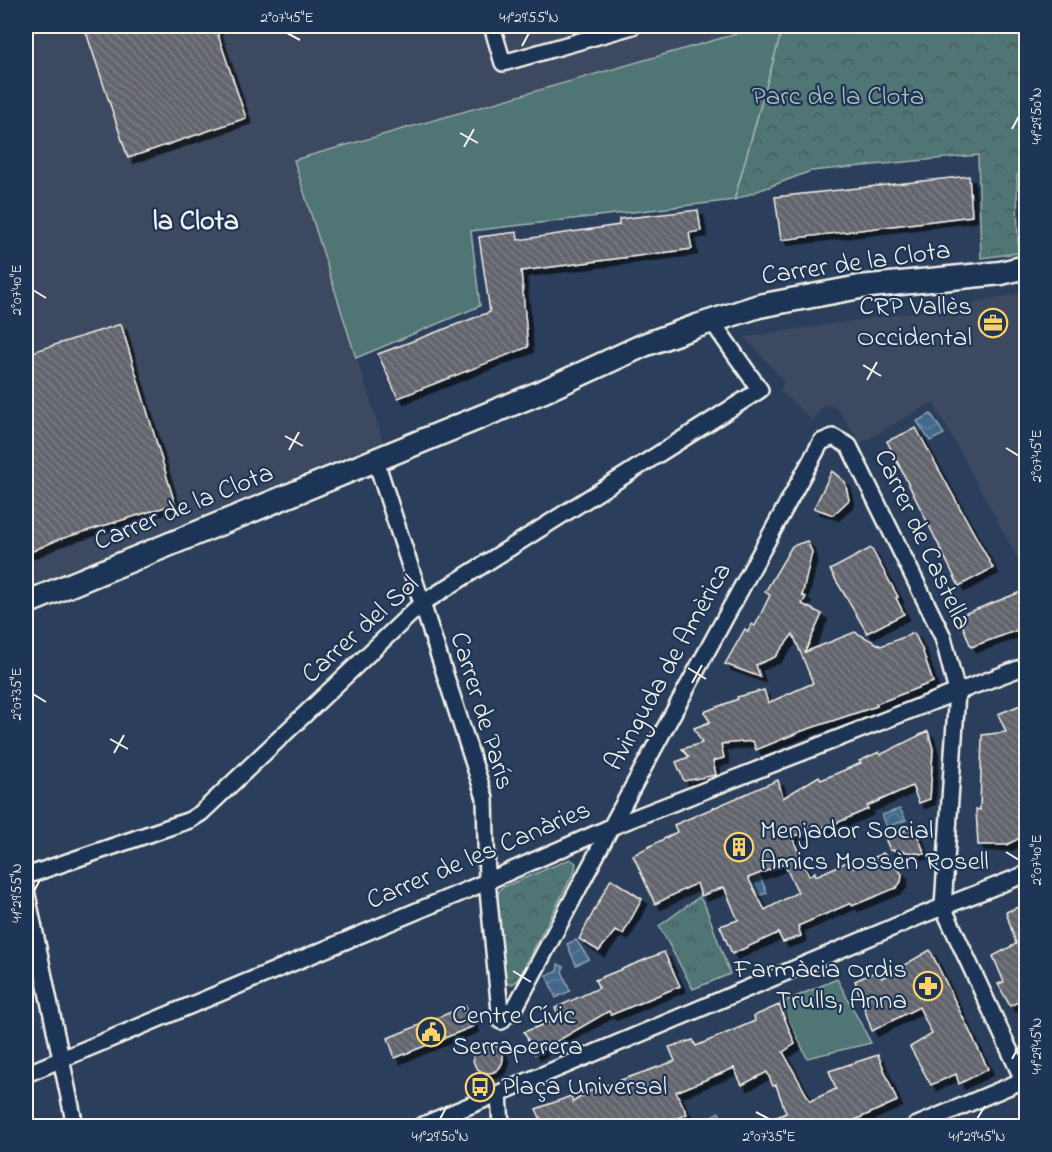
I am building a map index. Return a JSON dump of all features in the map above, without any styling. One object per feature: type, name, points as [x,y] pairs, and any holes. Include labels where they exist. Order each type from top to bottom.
[{"type":"street","points":[[492,26],[503,63],[633,26]]},
{"type":"street","name":"Carrer de la Clota","points":[[26,603],[564,383],[644,345],[759,306],[860,287],[990,274],[1026,267]]},
{"type":"street","name":"Carrer de la Clota","points":[[564,383],[610,370],[718,330],[834,304],[981,287],[1026,277]]},
{"type":"street","name":"Carrer del Sol","points":[[26,876],[190,820],[201,813],[422,604],[760,390],[718,330]]},
{"type":"street","name":"Carrer de Castella","points":[[833,437],[849,446],[943,637],[957,692],[943,907],[1025,1083]]},
{"type":"street","name":"Avinguda de Amèrica","points":[[501,1021],[517,1004],[610,837],[821,442],[833,437]]},
{"type":"street","name":"Carrer de París","points":[[376,461],[484,798],[487,882],[501,1021]]},
{"type":"street","name":"Carrer de les Canàries","points":[[26,1074],[487,882],[610,837],[957,692],[1026,666]]},
{"type":"street","points":[[421,1126],[438,1123],[499,1094],[1026,874]]},
{"type":"street","points":[[26,890],[75,1126]]},
{"type":"street","points":[[915,1126],[1025,1083]]},
{"type":"street","points":[[499,1094],[501,1126]]},
{"type":"shaded area","points":[[26,26],[764,26],[294,160],[383,441],[26,588]]},
{"type":"shaded area","points":[[1026,292],[1026,569],[1024,570],[933,402],[861,443],[836,407],[824,404],[813,421],[780,391],[784,381],[745,337],[961,305]]},
{"type":"green space","points":[[764,26],[783,26],[734,200],[471,231],[480,306],[356,358],[294,160]]},
{"type":"green space","name":"Parc de la Clota","points":[[783,26],[1026,26],[1026,173],[1017,175],[1018,253],[981,258],[978,155],[811,171],[734,200]]},
{"type":"green space","points":[[570,859],[576,863],[575,870],[517,981],[512,984],[504,983],[496,897],[501,888]]},
{"type":"green space","points":[[699,897],[705,905],[730,974],[693,989],[659,926]]},
{"type":"green space","points":[[837,979],[871,1043],[807,1058],[781,1003]]},
{"type":"water","points":[[931,414],[944,434],[930,441],[917,421]]},
{"type":"water","points":[[900,809],[906,820],[887,827],[882,815]]},
{"type":"water","points":[[759,874],[767,893],[757,896],[748,878]]},
{"type":"water","points":[[576,940],[589,959],[576,965],[567,944]]},
{"type":"water","points":[[558,964],[564,967],[562,971],[570,991],[556,998],[546,975],[557,972]]},
{"type":"water","points":[[719,1112],[724,1124],[702,1126],[700,1122]]},
{"type":"building","points":[[84,26],[215,26],[246,118],[128,158]]},
{"type":"building","points":[[969,176],[972,216],[781,240],[775,197]]},
{"type":"building","points":[[698,210],[701,231],[689,233],[692,249],[521,271],[528,347],[398,398],[378,354],[490,312],[479,237],[517,232],[518,240],[619,225],[619,219]]},
{"type":"building","points":[[121,324],[175,504],[57,540],[26,554],[26,354]]},
{"type":"building","points":[[916,428],[993,568],[959,586],[887,441]]},
{"type":"building","points":[[832,471],[845,482],[849,500],[833,515],[814,508]]},
{"type":"building","points":[[807,541],[812,552],[802,596],[806,597],[802,604],[822,614],[805,652],[855,632],[881,646],[914,633],[933,682],[876,704],[877,706],[802,731],[756,750],[753,741],[721,744],[724,758],[713,761],[716,775],[684,781],[676,762],[689,757],[682,749],[702,743],[694,728],[710,722],[704,712],[738,699],[737,697],[764,690],[768,703],[813,683],[793,634],[775,657],[756,665],[760,677],[725,664],[745,629],[748,632],[752,624],[755,626],[770,595],[765,592],[792,546]]},
{"type":"building","points":[[871,548],[898,597],[896,598],[904,614],[867,633],[830,570]]},
{"type":"building","points":[[1026,590],[1026,627],[971,647],[959,616]]},
{"type":"building","points":[[1026,703],[1026,835],[1006,845],[978,845],[976,809],[980,810],[982,735],[1006,732],[998,714]]},
{"type":"building","points":[[928,731],[933,749],[930,799],[919,803],[912,786],[867,806],[868,809],[839,822],[792,837],[809,876],[815,872],[816,876],[849,861],[854,868],[883,853],[902,874],[901,882],[896,888],[852,906],[851,903],[798,926],[801,936],[783,942],[778,933],[732,954],[720,926],[738,920],[724,887],[701,896],[697,883],[655,904],[633,855],[677,832],[674,825],[778,780],[783,798],[819,776],[821,780],[861,763],[859,761],[879,752],[880,755]],"holes":[[[784,864],[798,892],[765,910],[748,878]]]},
{"type":"building","points":[[914,827],[925,854],[890,850],[885,838]]},
{"type":"building","points":[[611,879],[642,899],[623,934],[615,931],[599,951],[579,939]]},
{"type":"building","points":[[1026,904],[1026,998],[1010,1006],[998,984],[1004,982],[993,956],[1016,944],[1006,912]]},
{"type":"building","points":[[930,950],[988,1069],[959,1084],[956,1074],[931,1085],[910,1047],[932,1034],[919,1007],[872,1031],[855,981],[877,971],[882,978]]},
{"type":"building","points":[[664,952],[680,986],[611,1015],[609,1011],[535,1054],[524,1032],[560,1018],[555,1008],[599,988],[595,980]]},
{"type":"building","points":[[779,1005],[795,1044],[783,1052],[810,1101],[836,1089],[829,1071],[878,1055],[897,1101],[842,1126],[756,1126],[786,1113],[776,1085],[773,1086],[767,1072],[742,1085],[734,1068],[676,1092],[687,1114],[660,1126],[544,1126],[536,1109],[571,1096],[573,1102],[590,1091],[675,1061],[669,1047],[693,1040],[696,1046],[755,1021],[754,1016]]},
{"type":"building","name":"Centre Cívic Serraperera","points":[[466,1006],[474,1026],[395,1058],[388,1038]]},
{"type":"building","points":[[488,1043],[494,1044],[502,1052],[502,1064],[494,1072],[488,1073],[482,1072],[474,1064],[473,1058],[474,1052],[482,1044]]},
{"type":"place","name":"CRP Vallès Occidental","points":[[993,323]]},
{"type":"place","name":"Menjador Social Amics Mossèn Rosell","points":[[739,847]]},
{"type":"place","name":"Farmàcia Ordis Trulls, Anna","points":[[928,986]]},
{"type":"place","name":"Centre Cívic Serraperera","points":[[431,1032]]},
{"type":"place","name":"Plaça Universal","points":[[480,1087]]},
{"type":"district","name":"la Clota","points":[[196,222]]}]
